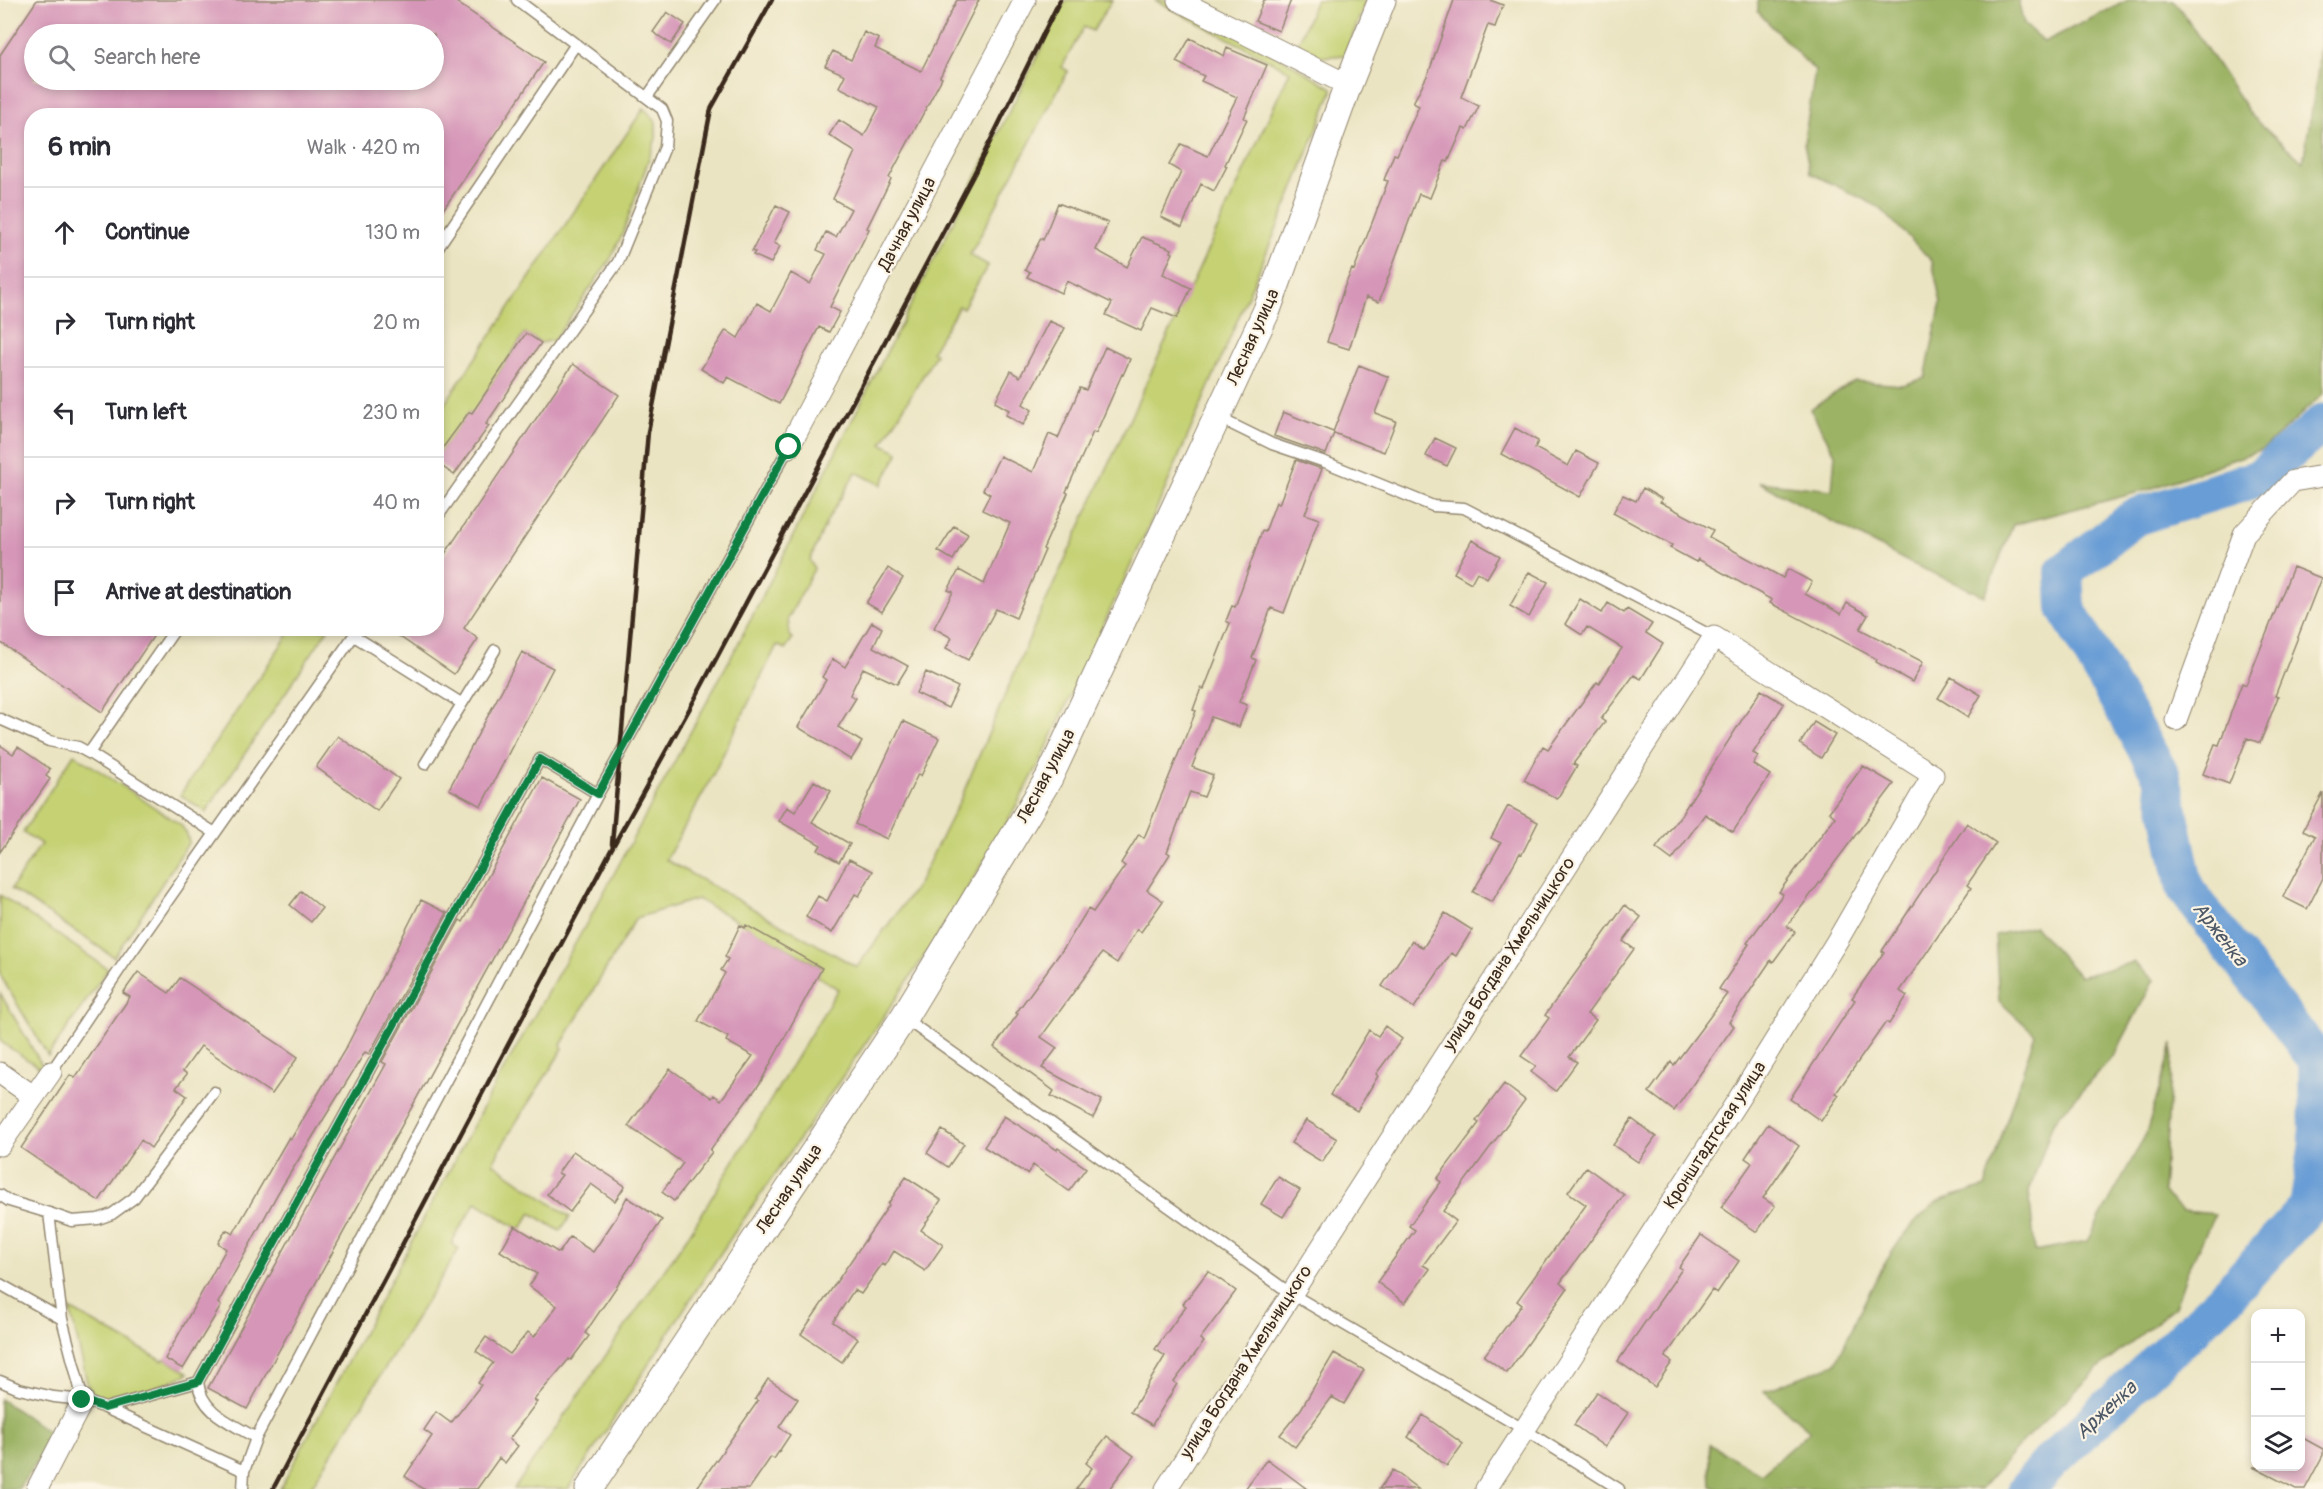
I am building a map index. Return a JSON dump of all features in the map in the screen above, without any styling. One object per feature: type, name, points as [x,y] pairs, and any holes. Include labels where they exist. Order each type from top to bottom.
[{"type":"street","name":"Дачная улица","points":[[789,447],[1025,0]]},
{"type":"street","points":[[1178,0],[1348,85]]},
{"type":"street","name":"Лесная улица","points":[[589,1489],[904,1017],[1049,778],[1267,310],[1348,85],[1382,0]]},
{"type":"street","points":[[2176,720],[2244,534],[2293,481],[2323,476]]},
{"type":"street","name":"Кронштадтская улица","points":[[1486,1489],[1750,1080],[1837,940],[1934,775],[1714,637]]},
{"type":"street","name":"улица Богдана Хмельницкого","points":[[1166,1489],[1714,637]]},
{"type":"street","points":[[0,1144],[51,1072]]},
{"type":"street","points":[[0,1073],[33,1095]]},
{"type":"street","points":[[37,1489],[82,1400]]},
{"type":"lane","points":[[444,508],[618,262],[656,172],[667,134],[667,121],[662,109],[518,0]]},
{"type":"lane","points":[[647,97],[715,0]]},
{"type":"lane","points":[[444,238],[576,44]]},
{"type":"lane","points":[[1217,417],[1272,444],[1325,462],[1433,506],[1464,508],[1714,637]]},
{"type":"lane","points":[[243,1489],[244,1471],[256,1438],[598,794],[789,447]]},
{"type":"lane","points":[[89,753],[170,636]]},
{"type":"lane","points":[[51,1072],[124,963],[354,636]]},
{"type":"lane","points":[[363,636],[462,703]]},
{"type":"lane","points":[[425,764],[495,650]]},
{"type":"lane","points":[[0,719],[49,741],[78,747],[215,833]]},
{"type":"lane","points":[[256,1438],[209,1408],[201,1397],[198,1382],[540,759],[598,794]]},
{"type":"lane","points":[[904,1017],[1290,1293],[1525,1430],[1619,1489]]},
{"type":"lane","points":[[0,1195],[9,1201],[72,1221],[98,1219],[112,1214],[134,1198],[214,1092]]},
{"type":"lane","points":[[49,1213],[62,1319],[82,1400]]},
{"type":"lane","points":[[0,1284],[62,1319]]},
{"type":"lane","points":[[0,1381],[19,1389],[82,1400],[105,1408],[244,1471]]},
{"type":"lane","points":[[105,1408],[198,1382]]},
{"type":"green space","points":[[1066,0],[1112,0],[1093,31],[1084,27],[1062,67],[1068,71],[970,255],[988,265],[963,308],[959,306],[932,351],[936,354],[882,444],[899,452],[881,485],[856,472],[827,521],[810,560],[814,569],[788,619],[790,636],[793,638],[785,649],[777,645],[709,783],[666,860],[857,967],[918,884],[961,798],[1034,627],[1290,71],[1155,0],[1165,0],[1290,63],[1332,88],[1332,91],[1291,195],[1154,515],[1041,760],[974,878],[938,935],[723,1250],[568,1489],[514,1489],[692,1230],[838,989],[817,976],[822,967],[697,899],[636,918],[561,1045],[563,1048],[493,1163],[570,1217],[560,1231],[531,1213],[520,1230],[476,1202],[451,1243],[459,1249],[310,1489],[280,1489],[491,1092],[597,905],[737,646]]},
{"type":"green space","points":[[1316,0],[1366,0],[1345,55],[1320,57],[1296,48]]},
{"type":"green space","points":[[1758,0],[2018,0],[2024,24],[2044,42],[2128,0],[2174,0],[2251,115],[2303,162],[2317,77],[2323,7],[2323,394],[2263,449],[2147,490],[2013,525],[1985,596],[1910,563],[1759,482],[1832,490],[1835,454],[1810,409],[1855,381],[1902,385],[1925,378],[1941,303],[1932,261],[1879,207],[1810,173],[1804,143],[1815,71],[1758,12]]},
{"type":"green space","points":[[644,108],[656,122],[656,138],[623,233],[610,260],[554,340],[541,343],[525,333],[484,396],[498,406],[486,424],[469,412],[444,447],[444,405]]},
{"type":"green space","points":[[287,636],[323,636],[206,812],[180,795]]},
{"type":"green space","points":[[74,754],[181,825],[189,842],[114,957],[11,889],[41,844],[23,832]]},
{"type":"green space","points":[[0,895],[108,969],[48,1056],[0,975]]},
{"type":"green space","points":[[2035,926],[2080,977],[2133,962],[2154,980],[2115,1054],[2053,1123],[2029,1192],[2035,1251],[2087,1241],[2146,1134],[2173,1043],[2163,1192],[2183,1211],[2215,1214],[2187,1272],[2175,1307],[2103,1365],[2027,1437],[1981,1489],[1717,1489],[1711,1486],[1709,1444],[1761,1474],[1810,1431],[1764,1391],[1835,1364],[1889,1257],[1918,1219],[1936,1203],[1946,1198],[1985,1187],[2035,1034],[1999,1001],[1995,935]]},
{"type":"green space","points":[[0,993],[42,1065],[40,1068],[0,1041]]},
{"type":"green space","points":[[70,1309],[189,1373],[139,1393],[110,1398],[90,1395]]},
{"type":"green space","points":[[0,1399],[55,1436],[18,1489],[0,1489]]},
{"type":"building","points":[[37,0],[453,0],[544,62],[444,208],[444,108],[24,108],[24,636],[154,636],[102,712],[0,642],[0,55]]},
{"type":"building","points":[[957,0],[979,0],[940,77],[942,78],[889,178],[891,179],[867,228],[869,229],[830,307],[840,312],[829,332],[819,327],[779,404],[728,377],[724,383],[701,369],[726,330],[738,338],[757,303],[771,311],[791,273],[810,284],[826,254],[817,250],[826,232],[836,237],[851,209],[833,199],[855,152],[829,135],[839,120],[864,136],[879,107],[839,87],[845,75],[825,66],[833,51],[851,60],[864,32],[879,39],[875,48],[921,71]]},
{"type":"building","points":[[1264,0],[1291,0],[1279,31],[1255,21]]},
{"type":"building","points":[[1454,0],[1490,0],[1503,5],[1495,27],[1488,25],[1461,97],[1479,106],[1467,130],[1463,128],[1448,162],[1445,161],[1430,198],[1419,194],[1379,302],[1366,297],[1349,349],[1327,342],[1344,288],[1352,269],[1354,270],[1388,181],[1384,180],[1394,154],[1397,155],[1419,106],[1413,103],[1429,72]]},
{"type":"building","points":[[667,12],[685,24],[671,44],[653,32]]},
{"type":"building","points":[[1190,38],[1224,56],[1227,48],[1267,65],[1244,118],[1247,119],[1214,191],[1201,184],[1182,227],[1161,217],[1181,172],[1169,165],[1181,144],[1208,156],[1237,97],[1201,81],[1204,76],[1176,62]]},
{"type":"building","points":[[1058,203],[1108,223],[1096,250],[1127,267],[1142,237],[1172,249],[1173,253],[1163,274],[1191,288],[1177,318],[1152,308],[1141,331],[1106,315],[1112,303],[1067,281],[1061,293],[1027,277],[1030,272],[1025,270],[1041,238],[1043,240]]},
{"type":"building","points":[[776,205],[790,212],[774,243],[780,246],[771,263],[753,255],[755,252],[752,251]]},
{"type":"building","points":[[1049,321],[1065,328],[1023,404],[1032,410],[1023,425],[1006,415],[1009,410],[995,402],[1011,371],[1020,377]]},
{"type":"building","points":[[526,333],[541,343],[486,424],[489,426],[454,475],[444,468],[444,446],[469,412],[472,413]]},
{"type":"building","points":[[1105,347],[1130,359],[1123,375],[1096,433],[1093,432],[1066,492],[1068,493],[1016,618],[996,609],[968,660],[946,648],[952,638],[934,628],[953,592],[948,590],[959,570],[984,584],[1010,523],[982,510],[990,494],[983,490],[1000,456],[1033,472],[1049,434],[1058,438],[1080,388],[1086,390]]},
{"type":"building","points":[[573,364],[619,395],[464,628],[478,639],[454,674],[399,636],[444,636],[444,555]]},
{"type":"building","points":[[1359,365],[1389,377],[1375,413],[1396,421],[1384,452],[1334,433],[1326,454],[1274,436],[1283,412],[1333,432]]},
{"type":"building","points":[[1515,428],[1538,441],[1535,448],[1568,466],[1576,451],[1599,463],[1580,497],[1501,454]]},
{"type":"building","points":[[1435,438],[1456,448],[1447,466],[1426,456]]},
{"type":"building","points":[[1296,460],[1322,469],[1305,514],[1319,519],[1284,613],[1271,608],[1252,658],[1256,660],[1239,702],[1247,705],[1239,727],[1211,717],[1192,767],[1213,775],[1204,797],[1190,792],[1167,852],[1170,854],[1147,890],[1163,901],[1141,932],[1137,929],[1117,963],[1102,953],[1041,1037],[1057,1048],[1042,1068],[1102,1100],[1093,1118],[1051,1096],[1054,1091],[994,1047],[1066,945],[1088,909],[1093,912],[1125,866],[1121,863],[1139,834],[1144,838],[1196,711],[1193,710],[1201,688],[1204,689],[1230,623],[1226,621],[1232,606],[1235,607],[1262,531],[1265,532],[1276,502],[1279,504]]},
{"type":"building","points":[[1643,488],[1662,499],[1660,502],[1713,530],[1709,537],[1783,578],[1788,569],[1812,582],[1805,594],[1841,614],[1847,603],[1868,615],[1860,629],[1923,662],[1912,682],[1876,662],[1877,659],[1770,603],[1772,600],[1698,559],[1696,562],[1670,548],[1672,545],[1613,513],[1623,495],[1636,501]]},
{"type":"building","points":[[954,526],[968,534],[953,560],[938,551]]},
{"type":"building","points":[[1472,540],[1500,556],[1487,578],[1477,572],[1471,583],[1454,573]]},
{"type":"building","points":[[2293,567],[2321,578],[2275,696],[2278,697],[2260,743],[2247,738],[2229,784],[2203,774],[2215,744],[2219,745],[2242,683],[2246,685]]},
{"type":"building","points":[[888,568],[903,578],[882,612],[866,603]]},
{"type":"building","points":[[1529,572],[1548,582],[1529,617],[1510,606]]},
{"type":"building","points":[[1580,599],[1602,613],[1608,603],[1624,613],[1627,609],[1652,624],[1646,633],[1663,644],[1641,679],[1634,675],[1601,719],[1605,722],[1573,764],[1577,766],[1557,799],[1524,780],[1543,746],[1548,749],[1597,682],[1599,684],[1622,648],[1587,627],[1582,635],[1565,624]]},
{"type":"building","points":[[872,622],[882,628],[873,647],[908,666],[897,684],[863,668],[850,695],[856,698],[838,727],[862,742],[851,760],[798,727],[826,680],[822,677],[833,659],[845,667]]},
{"type":"building","points":[[522,652],[553,668],[481,806],[449,789]]},
{"type":"building","points":[[926,672],[958,687],[948,708],[916,693]]},
{"type":"building","points":[[1951,677],[1981,695],[1968,717],[1938,698]]},
{"type":"building","points":[[1761,690],[1784,704],[1753,753],[1758,756],[1753,764],[1770,775],[1733,832],[1705,814],[1672,860],[1656,848],[1681,815]]},
{"type":"building","points":[[903,721],[939,738],[921,776],[918,774],[887,839],[855,824]]},
{"type":"building","points":[[1814,722],[1835,735],[1821,758],[1800,744]]},
{"type":"building","points":[[338,736],[399,779],[377,811],[316,767]]},
{"type":"building","points":[[0,745],[13,754],[18,747],[50,769],[46,776],[50,779],[0,852]]},
{"type":"building","points":[[1863,766],[1894,784],[1787,926],[1795,932],[1773,962],[1771,960],[1729,1022],[1734,1026],[1674,1111],[1649,1092],[1671,1062],[1674,1065],[1727,994],[1719,989],[1749,944],[1747,943],[1783,894],[1779,892],[1835,817],[1829,812]]},
{"type":"building","points":[[542,778],[580,799],[247,1409],[208,1388],[386,1064],[382,1062],[460,920],[463,922]]},
{"type":"building","points":[[814,781],[831,791],[812,822],[850,844],[839,862],[818,850],[821,845],[779,821],[787,807],[795,812]]},
{"type":"building","points":[[2323,793],[2323,878],[2307,909],[2283,897],[2315,836],[2303,830]]},
{"type":"building","points":[[1508,806],[1538,822],[1522,854],[1520,853],[1492,902],[1473,892],[1501,843],[1491,838]]},
{"type":"building","points":[[1967,823],[1996,843],[1967,885],[1971,888],[1900,991],[1907,996],[1889,1024],[1886,1022],[1836,1093],[1839,1095],[1821,1121],[1790,1099],[1855,1000],[1852,998],[1884,952],[1882,951]]},
{"type":"building","points":[[849,859],[873,871],[859,896],[855,894],[832,933],[806,917],[818,896],[827,901]]},
{"type":"building","points":[[301,891],[322,908],[311,922],[290,905]]},
{"type":"building","points":[[421,900],[447,913],[369,1054],[365,1052],[278,1193],[218,1303],[221,1306],[183,1369],[165,1359],[226,1249],[218,1243],[226,1230],[233,1234],[289,1137],[291,1139],[347,1046]]},
{"type":"building","points":[[1625,905],[1641,917],[1623,941],[1634,949],[1587,1014],[1596,1020],[1569,1057],[1577,1062],[1556,1091],[1531,1072],[1536,1066],[1521,1056],[1549,1018],[1545,1015]]},
{"type":"building","points":[[1445,913],[1472,930],[1456,956],[1451,953],[1414,1008],[1382,986],[1412,941],[1423,948]]},
{"type":"building","points":[[740,925],[745,928],[746,925],[822,968],[760,1083],[710,1150],[712,1152],[674,1201],[662,1192],[683,1163],[628,1126],[670,1069],[712,1098],[714,1095],[721,1100],[753,1056],[726,1041],[728,1037],[698,1021],[725,973],[721,970],[728,959],[725,957]]},
{"type":"building","points":[[138,972],[169,993],[180,978],[298,1057],[272,1094],[201,1046],[183,1071],[187,1074],[176,1088],[187,1096],[151,1148],[141,1140],[99,1201],[21,1148],[70,1075],[75,1078],[130,997],[123,993]]},
{"type":"building","points":[[1385,1026],[1402,1039],[1376,1074],[1378,1076],[1357,1111],[1330,1095],[1369,1030],[1378,1036]]},
{"type":"building","points":[[1504,1084],[1525,1100],[1443,1211],[1456,1221],[1423,1265],[1430,1269],[1405,1303],[1377,1282],[1415,1230],[1409,1226],[1441,1182],[1437,1179],[1479,1123],[1476,1121]]},
{"type":"building","points":[[1004,1116],[1057,1150],[1058,1148],[1086,1168],[1069,1191],[1033,1165],[1027,1174],[984,1147]]},
{"type":"building","points":[[1632,1119],[1656,1137],[1638,1162],[1613,1145]]},
{"type":"building","points":[[1306,1120],[1337,1139],[1322,1162],[1291,1143]]},
{"type":"building","points":[[1768,1124],[1799,1146],[1763,1198],[1775,1206],[1757,1232],[1721,1207],[1752,1163],[1745,1158]]},
{"type":"building","points":[[942,1130],[964,1144],[948,1167],[927,1153]]},
{"type":"building","points":[[573,1151],[625,1186],[615,1201],[591,1184],[570,1212],[547,1194],[562,1175],[558,1173]]},
{"type":"building","points":[[1586,1167],[1624,1195],[1560,1283],[1567,1289],[1507,1373],[1484,1356],[1522,1305],[1517,1301],[1586,1205],[1568,1192]]},
{"type":"building","points":[[906,1177],[941,1200],[921,1230],[943,1245],[925,1271],[894,1251],[885,1266],[882,1264],[861,1294],[854,1290],[833,1322],[858,1339],[842,1362],[801,1334]]},
{"type":"building","points":[[1278,1177],[1300,1190],[1283,1217],[1261,1204]]},
{"type":"building","points":[[627,1197],[662,1220],[585,1333],[589,1336],[571,1360],[569,1359],[534,1400],[537,1402],[509,1439],[518,1446],[505,1463],[499,1458],[477,1489],[423,1489],[405,1476],[432,1436],[424,1430],[436,1412],[451,1423],[481,1385],[478,1383],[493,1363],[476,1351],[486,1337],[510,1354],[528,1332],[534,1337],[557,1306],[529,1286],[537,1274],[500,1251],[515,1226],[559,1253],[570,1237],[593,1252]]},
{"type":"building","points":[[1701,1235],[1739,1261],[1717,1293],[1712,1290],[1665,1357],[1672,1362],[1655,1387],[1618,1361],[1682,1269],[1679,1267]]},
{"type":"building","points":[[1208,1271],[1236,1291],[1200,1339],[1204,1342],[1174,1382],[1177,1384],[1152,1425],[1131,1412],[1165,1356],[1155,1349],[1186,1306],[1183,1304]]},
{"type":"building","points":[[1334,1353],[1364,1370],[1344,1404],[1332,1397],[1295,1447],[1280,1435],[1301,1409]]},
{"type":"building","points":[[768,1379],[798,1399],[779,1427],[790,1435],[774,1459],[771,1457],[749,1489],[696,1489],[758,1401],[755,1399]]},
{"type":"building","points":[[1597,1392],[1628,1413],[1605,1447],[1574,1425]]},
{"type":"building","points":[[1423,1415],[1463,1444],[1447,1466],[1408,1437]]},
{"type":"building","points":[[1107,1436],[1134,1456],[1109,1489],[1076,1489],[1092,1468],[1086,1463]]},
{"type":"building","points":[[2305,1439],[2323,1449],[2323,1455],[2305,1489],[2296,1489],[2261,1471],[2305,1471]]},
{"type":"building","points":[[1267,1459],[1307,1489],[1245,1489]]},
{"type":"building","points":[[1393,1470],[1418,1489],[1379,1489]]},
{"type":"waterway","name":"Арженка","points":[[2027,1489],[2051,1461],[2221,1302],[2308,1207],[2318,1144],[2317,1060],[2185,888],[2162,777],[2066,608],[2064,572],[2135,517],[2259,478],[2323,423]]},
{"type":"railway","points":[[612,844],[648,432],[711,109],[772,0]]},
{"type":"railway","points":[[273,1489],[611,850],[691,706],[974,174],[1060,0]]},
{"type":"route","points":[[82,1400],[105,1408],[198,1382],[540,759],[598,794],[789,447]]}]
